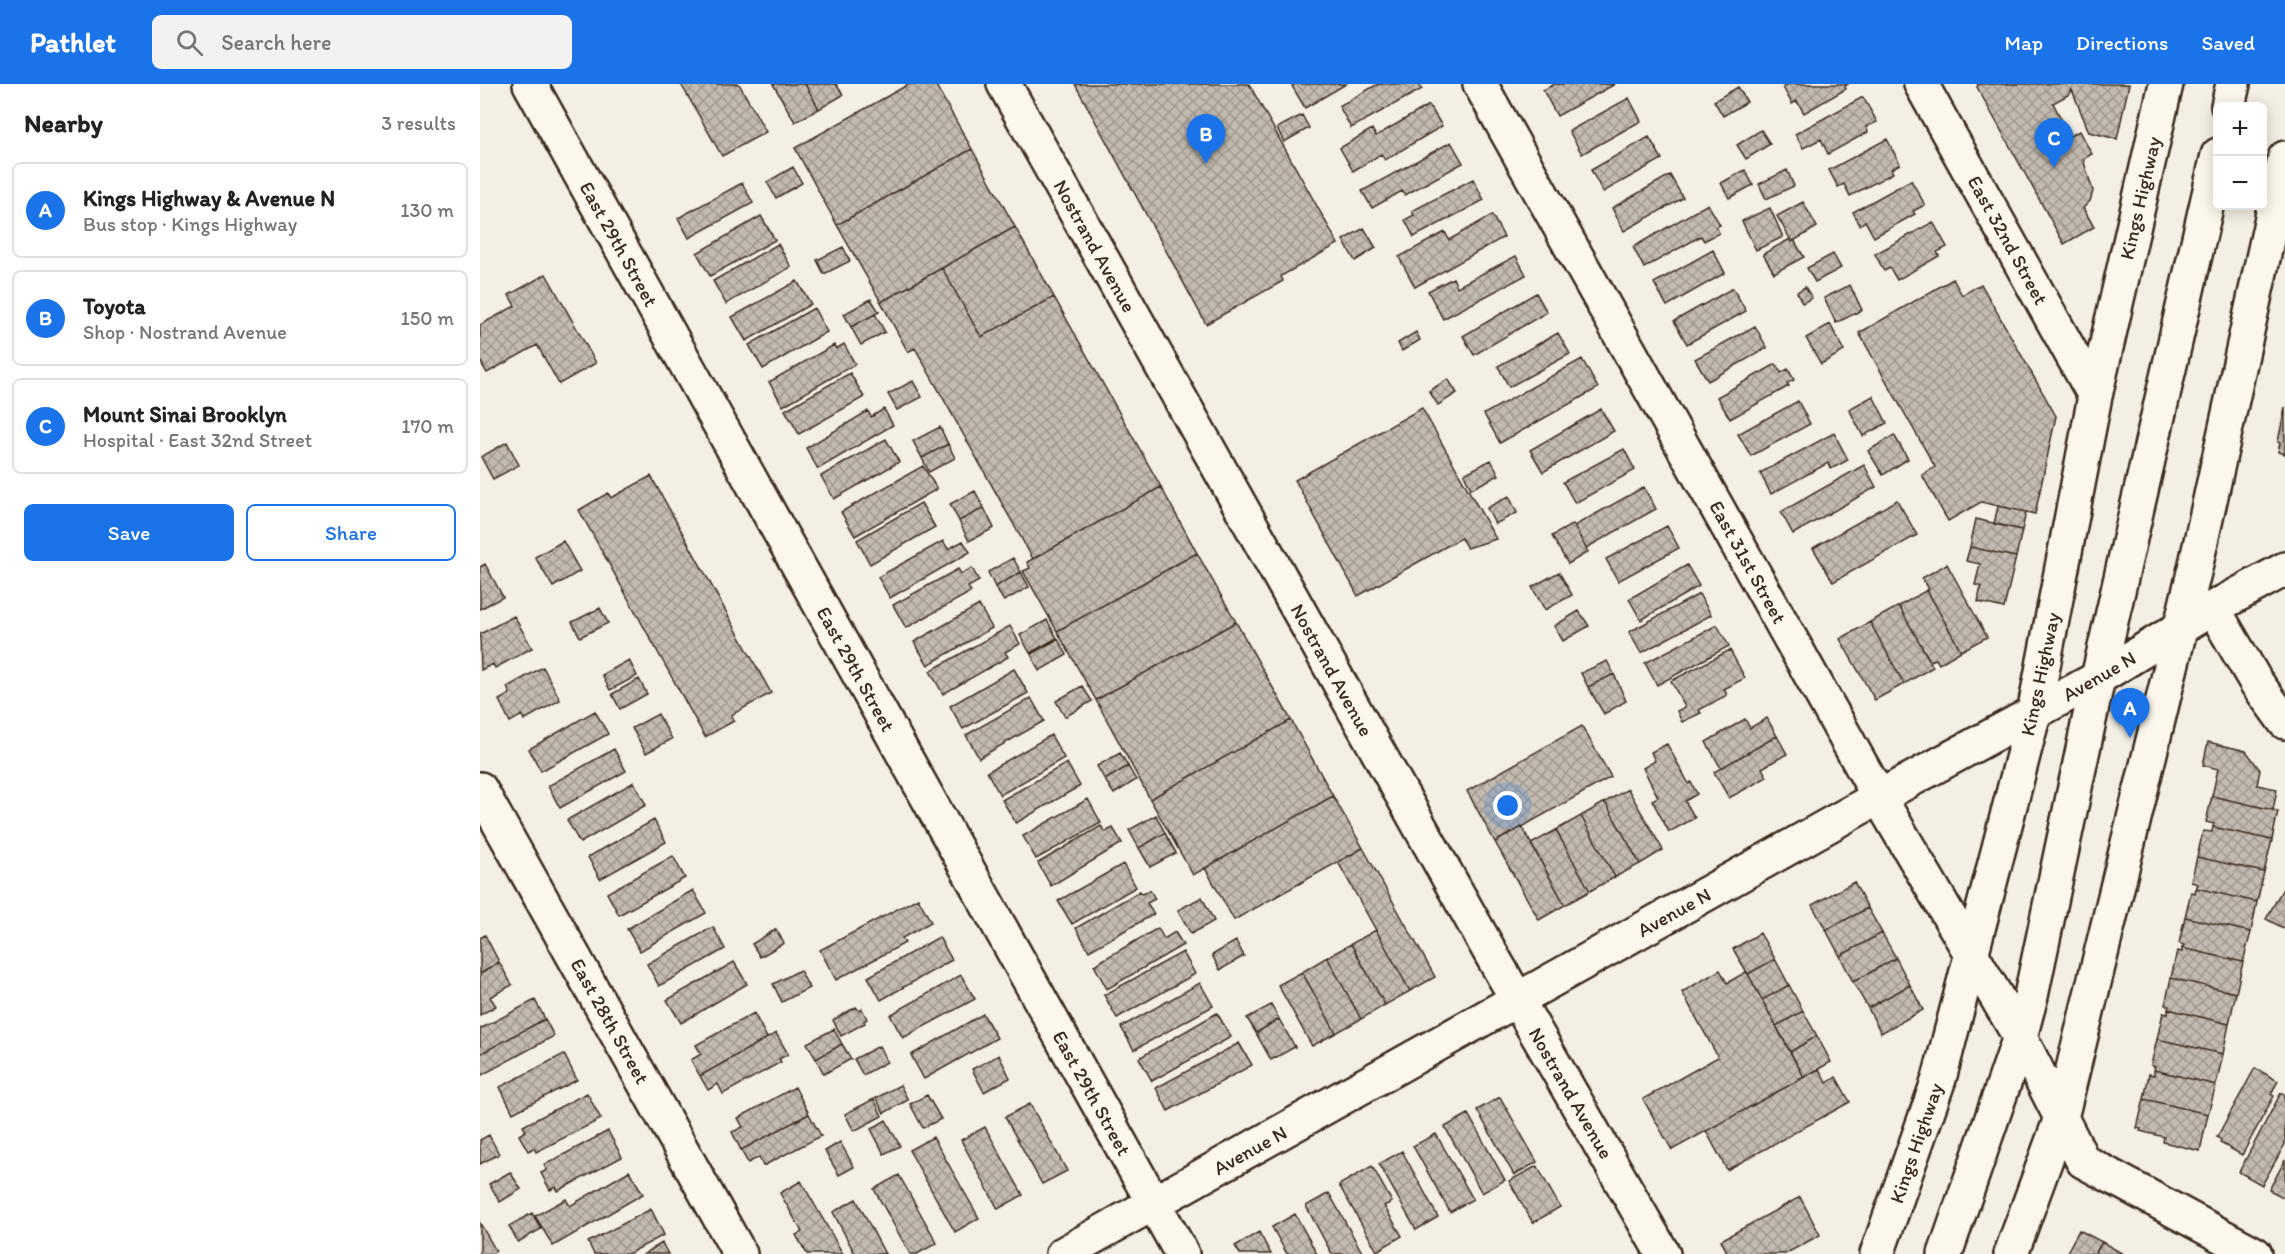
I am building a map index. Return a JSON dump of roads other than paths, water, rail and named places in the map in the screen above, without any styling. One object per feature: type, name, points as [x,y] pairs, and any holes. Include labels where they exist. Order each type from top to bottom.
[{"type":"street","name":"East 29th Street","points":[[530,84],[1182,1254]]},
{"type":"street","name":"Nostrand Avenue","points":[[1004,84],[1517,1001],[1663,1254]]},
{"type":"street","name":"East 31st Street","points":[[1480,84],[1879,797],[2020,1037]]},
{"type":"street","name":"East 32nd Street","points":[[1921,84],[2095,396]]},
{"type":"street","name":"Kings Highway","points":[[1877,1254],[1939,1079],[2034,713],[2095,396],[2166,84]]},
{"type":"street","points":[[2229,102],[2233,84]]},
{"type":"street","points":[[1946,1254],[2020,1037],[2098,678],[2217,156]]},
{"type":"street","points":[[2011,1254],[2061,1118],[2181,630],[2285,158]]},
{"type":"street","name":"Avenue N","points":[[1063,1254],[1879,797],[2098,678],[2181,630],[2213,608],[2285,569]]},
{"type":"street","points":[[2213,608],[2256,682],[2285,722]]},
{"type":"street","name":"East 28th Street","points":[[480,789],[740,1254]]},
{"type":"street","points":[[2020,1037],[2082,1161],[2255,1254]]},
{"type":"place","name":"Toyota","points":[[1206,164]]},
{"type":"place","name":"Mount Sinai Brooklyn","points":[[2054,168]]},
{"type":"place","name":"Kings Highway & Avenue N","points":[[2130,738]]}]
